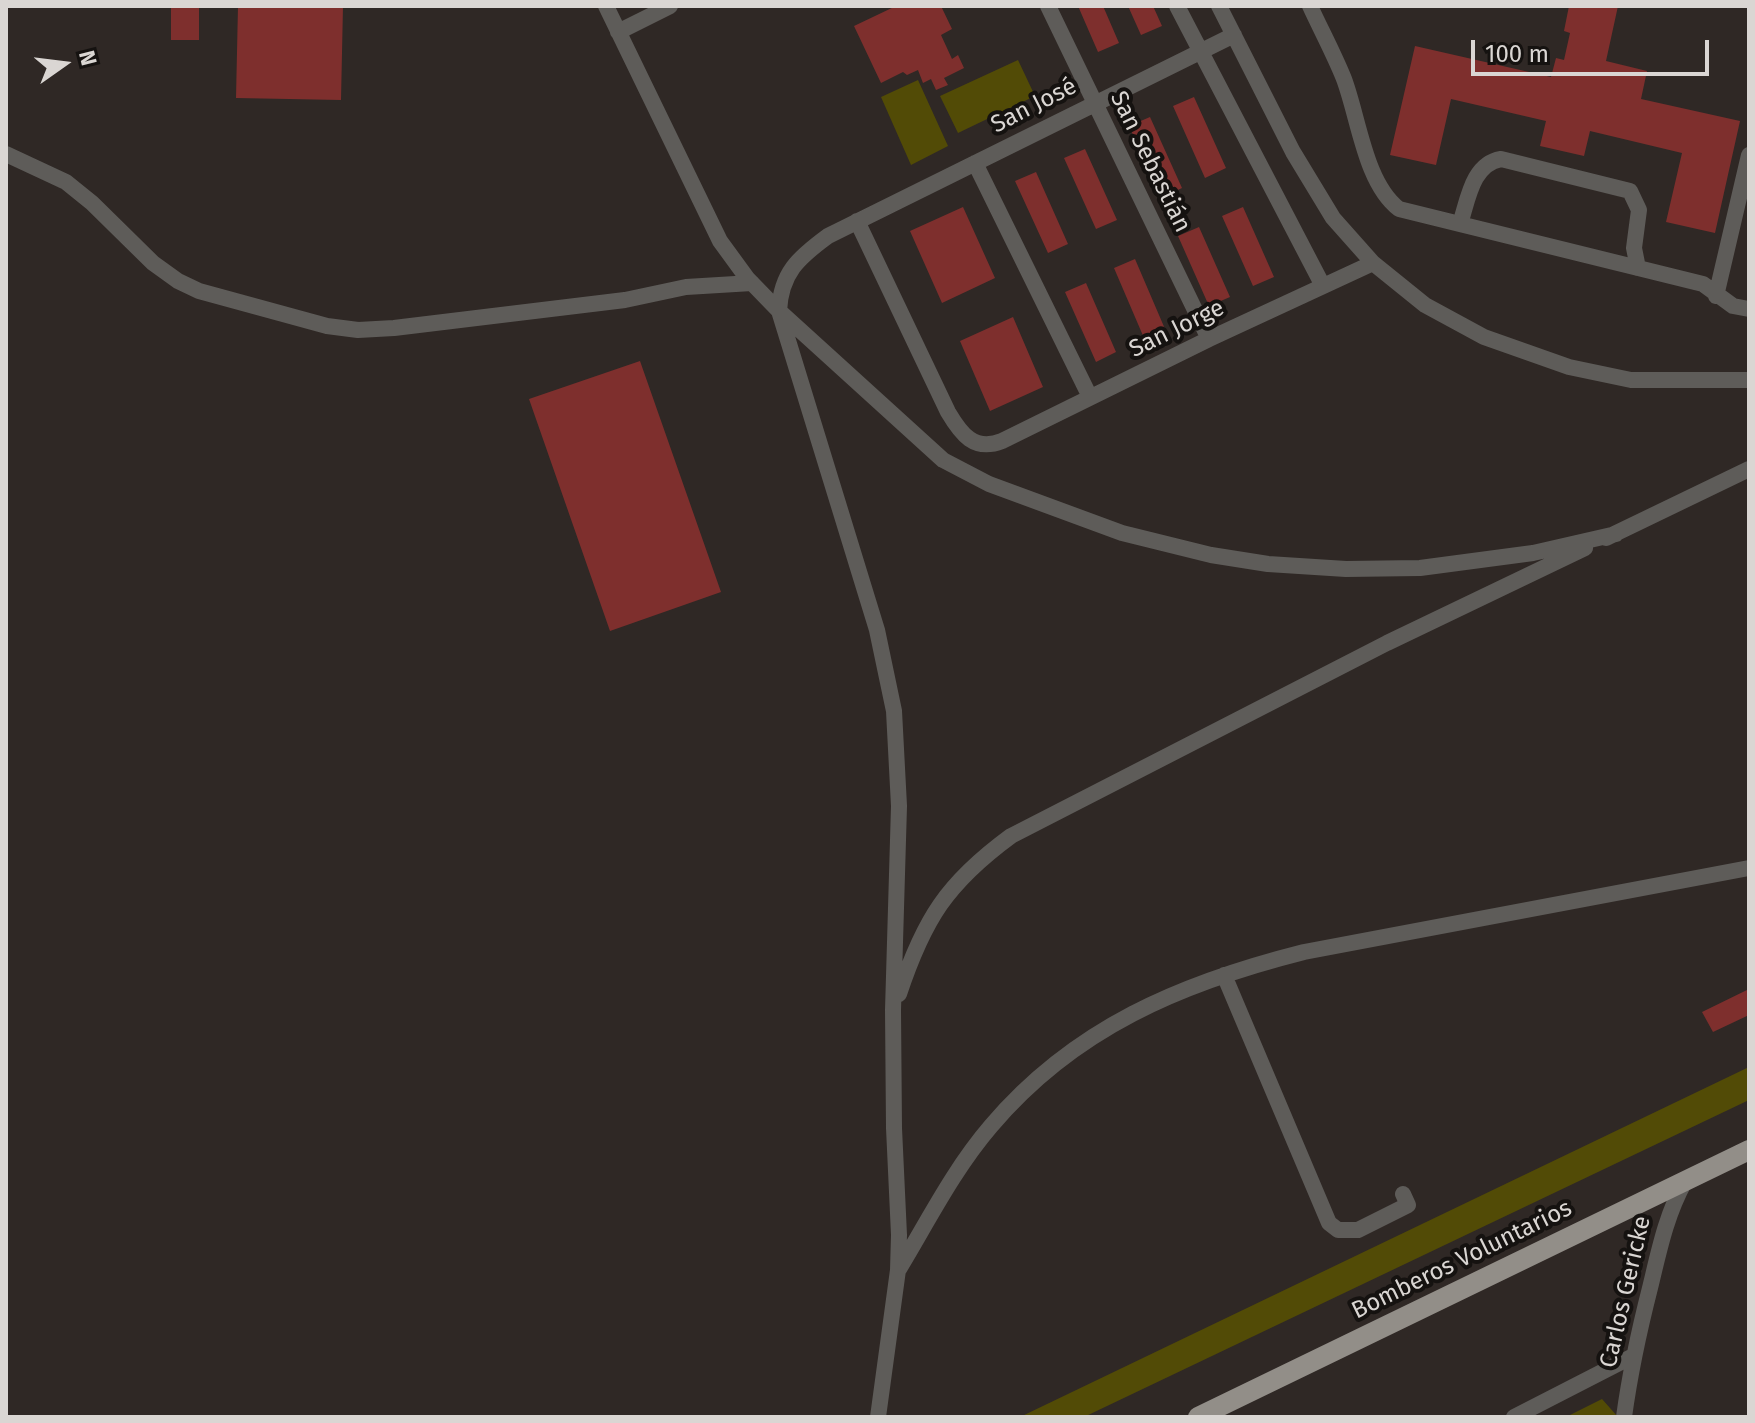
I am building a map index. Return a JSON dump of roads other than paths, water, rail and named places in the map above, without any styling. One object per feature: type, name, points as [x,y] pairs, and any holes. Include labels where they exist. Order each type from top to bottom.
[{"type":"main road","name":"Bomberos Voluntarios","points":[[1198,1417],[1749,1150]]},
{"type":"street","points":[[606,6],[720,241],[752,283],[779,311],[943,460],[989,484],[1122,533],[1211,555],[1268,564],[1346,569],[1420,568],[1533,553],[1616,534]]},
{"type":"street","points":[[618,32],[670,6]]},
{"type":"street","name":"San Sebastián","points":[[1048,6],[1209,339]]},
{"type":"street","points":[[1177,6],[1323,286]]},
{"type":"street","points":[[1219,6],[1315,190],[1343,230],[1401,288],[1455,323],[1513,348],[1569,367],[1631,380],[1749,380]]},
{"type":"street","points":[[1310,6],[1344,78],[1377,184],[1399,209],[1703,284],[1733,306],[1749,309]]},
{"type":"street","name":"San José","points":[[779,311],[780,291],[790,271],[805,253],[857,221],[1234,35]]},
{"type":"street","points":[[6,154],[66,182],[153,263],[178,281],[199,291],[327,326],[358,330],[394,328],[625,300],[686,287],[752,283]]},
{"type":"street","points":[[1716,296],[1749,155]]},
{"type":"street","points":[[1460,224],[1478,171],[1493,160],[1501,159],[1615,187],[1630,191],[1639,210],[1634,248],[1638,268]]},
{"type":"street","points":[[975,163],[1090,397]]},
{"type":"street","name":"San Jorge","points":[[857,221],[958,428],[965,438],[979,445],[1002,441],[1209,339],[1373,263]]},
{"type":"street","points":[[779,311],[877,630],[894,711],[899,806],[893,1010],[899,1235],[898,1270],[878,1417]]},
{"type":"street","points":[[893,1010],[910,962],[932,915],[953,885],[981,858],[1011,836],[1387,643],[1749,469]]},
{"type":"street","points":[[898,1270],[968,1156],[1000,1116],[1051,1065],[1097,1033],[1140,1009],[1224,975],[1271,960],[1749,868]]},
{"type":"street","points":[[1224,975],[1325,1216],[1334,1228],[1349,1232],[1366,1227],[1408,1205],[1403,1194]]},
{"type":"street","name":"Carlos Gericke","points":[[1624,1417],[1633,1356],[1670,1208],[1685,1181]]},
{"type":"street","points":[[1514,1417],[1633,1356]]}]
